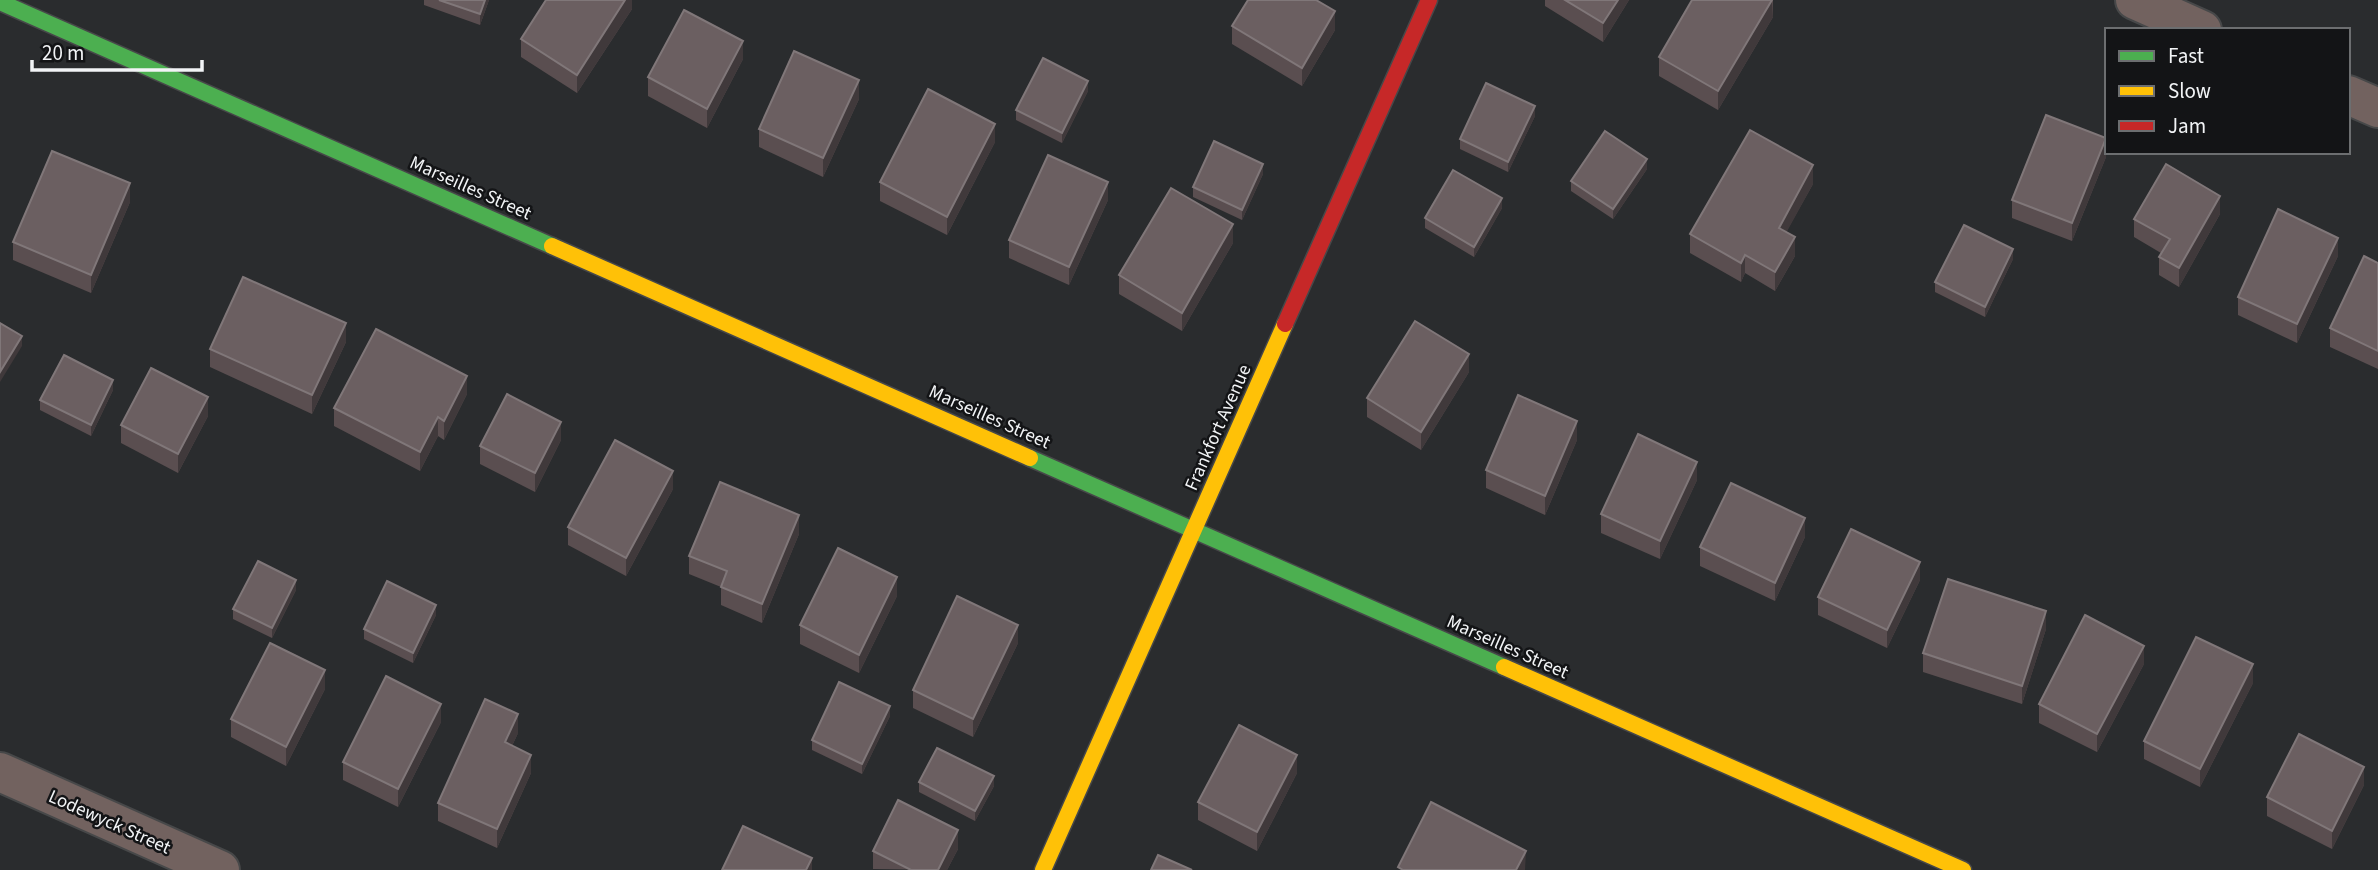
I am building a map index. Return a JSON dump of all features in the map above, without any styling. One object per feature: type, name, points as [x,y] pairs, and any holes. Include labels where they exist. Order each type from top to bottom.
[{"type":"street","name":"Frankfort Avenue","points":[[1043,870],[1429,0]]},
{"type":"street","points":[[2134,0],[2197,28]]},
{"type":"street","name":"Marseilles Street","points":[[0,2],[1963,870]]},
{"type":"street","points":[[2350,95],[2378,108]]},
{"type":"street","name":"Lodewyck Street","points":[[0,772],[220,870]]},
{"type":"building","points":[[439,0],[485,0],[480,14]]},
{"type":"building","points":[[546,0],[625,0],[577,75],[521,39]]},
{"type":"building","points":[[1248,0],[1316,0],[1335,11],[1302,68],[1232,26]]},
{"type":"building","points":[[1565,0],[1618,0],[1603,23]]},
{"type":"building","points":[[1692,0],[1772,0],[1718,91],[1659,57]]},
{"type":"building","points":[[684,10],[743,41],[707,109],[648,77]]},
{"type":"building","points":[[794,51],[859,80],[823,158],[759,129]]},
{"type":"building","points":[[1043,58],[1088,81],[1062,133],[1016,110]]},
{"type":"building","points":[[1486,83],[1535,106],[1508,162],[1460,139]]},
{"type":"building","points":[[928,89],[995,124],[947,217],[880,182]]},
{"type":"building","points":[[2046,115],[2105,138],[2072,223],[2012,200]]},
{"type":"building","points":[[1750,130],[1813,165],[1779,228],[1795,237],[1775,272],[1745,255],[1741,263],[1690,234]]},
{"type":"building","points":[[1605,131],[1647,159],[1613,209],[1571,181]]},
{"type":"building","points":[[1214,141],[1263,164],[1242,210],[1193,187]]},
{"type":"building","points":[[52,151],[130,183],[91,275],[13,242]]},
{"type":"building","points":[[1048,155],[1108,182],[1069,267],[1009,240]]},
{"type":"building","points":[[2166,164],[2220,196],[2179,268],[2159,257],[2170,239],[2134,219]]},
{"type":"building","points":[[1453,170],[1502,198],[1474,247],[1425,218]]},
{"type":"building","points":[[1171,188],[1233,224],[1182,313],[1119,275]]},
{"type":"building","points":[[2278,209],[2338,238],[2297,324],[2238,297]]},
{"type":"building","points":[[1964,225],[2013,249],[1985,307],[1935,282]]},
{"type":"building","points":[[2364,256],[2378,263],[2378,351],[2330,328]]},
{"type":"building","points":[[243,277],[346,323],[312,395],[210,349]]},
{"type":"building","points":[[1415,321],[1469,354],[1421,432],[1367,398]]},
{"type":"building","points":[[0,323],[22,336],[0,372]]},
{"type":"building","points":[[376,329],[467,376],[444,421],[438,417],[420,452],[334,408]]},
{"type":"building","points":[[64,355],[113,380],[91,425],[40,400]]},
{"type":"building","points":[[151,368],[208,397],[178,454],[121,425]]},
{"type":"building","points":[[507,394],[561,422],[535,473],[480,446]]},
{"type":"building","points":[[1518,395],[1577,421],[1545,496],[1486,470]]},
{"type":"building","points":[[1638,434],[1697,462],[1660,541],[1601,514]]},
{"type":"building","points":[[615,440],[673,471],[626,558],[568,527]]},
{"type":"building","points":[[720,482],[799,515],[762,604],[721,587],[727,571],[689,556]]},
{"type":"building","points":[[1731,483],[1805,518],[1775,583],[1700,547]]},
{"type":"building","points":[[1851,529],[1920,562],[1887,630],[1818,597]]},
{"type":"building","points":[[838,548],[897,577],[859,655],[800,625]]},
{"type":"building","points":[[258,561],[296,580],[272,628],[233,609]]},
{"type":"building","points":[[1948,579],[2046,611],[2022,686],[1923,653]]},
{"type":"building","points":[[387,581],[436,605],[413,653],[364,629]]},
{"type":"building","points":[[957,596],[1018,625],[973,719],[913,690]]},
{"type":"building","points":[[2085,615],[2144,646],[2097,734],[2039,704]]},
{"type":"building","points":[[2196,637],[2253,664],[2200,769],[2144,741]]},
{"type":"building","points":[[270,643],[325,670],[286,747],[231,719]]},
{"type":"building","points":[[386,676],[441,704],[398,789],[343,762]]},
{"type":"building","points":[[839,682],[890,706],[862,764],[812,740]]},
{"type":"building","points":[[485,699],[518,714],[505,742],[531,755],[497,829],[438,803]]},
{"type":"building","points":[[1239,725],[1297,755],[1257,832],[1198,802]]},
{"type":"building","points":[[2299,734],[2364,767],[2332,831],[2267,797]]},
{"type":"building","points":[[937,748],[994,776],[975,811],[919,782]]},
{"type":"building","points":[[898,800],[958,830],[938,870],[911,870],[873,851]]},
{"type":"building","points":[[1431,802],[1526,851],[1516,870],[1403,870],[1398,867]]},
{"type":"building","points":[[743,826],[812,858],[806,870],[722,870]]},
{"type":"building","points":[[1158,855],[1192,870],[1151,870]]},
{"type":"traffic: fast","points":[[0,2],[552,246]]},
{"type":"traffic: fast","points":[[1030,458],[1504,667]]},
{"type":"traffic: slow","points":[[552,246],[1030,458]]},
{"type":"traffic: slow","points":[[1043,870],[1285,324]]},
{"type":"traffic: slow","points":[[1504,667],[1963,870]]},
{"type":"traffic: jam","points":[[1285,324],[1429,0]]}]
